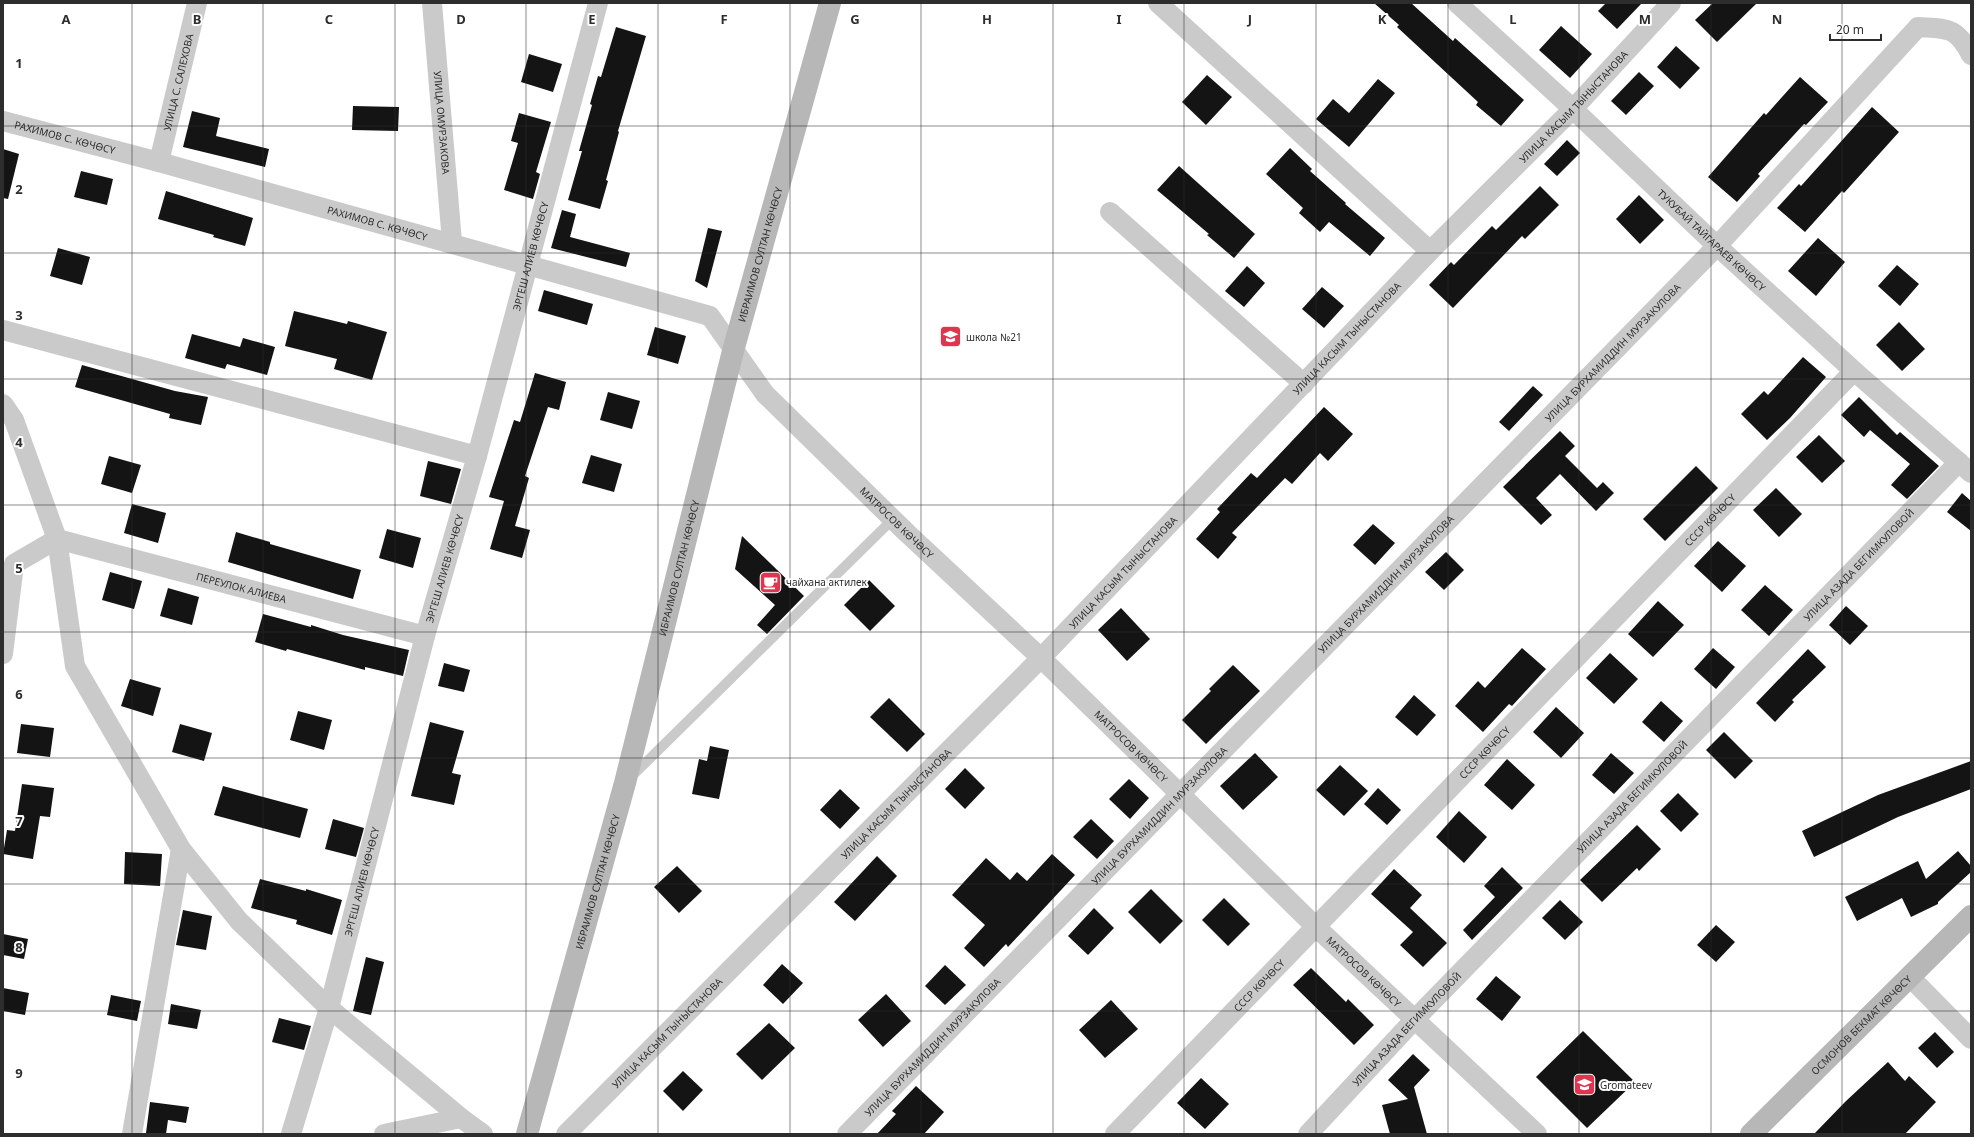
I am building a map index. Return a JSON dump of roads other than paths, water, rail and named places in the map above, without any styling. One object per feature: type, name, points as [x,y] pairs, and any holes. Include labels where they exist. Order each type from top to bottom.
[{"type":"main road","name":"ИБРАИМОВ СУЛТАН КӨЧӨСҮ","points":[[528,1134],[625,783],[733,351],[830,3]]},
{"type":"main road","name":"ОСМОНОВ БЕКМАТ КӨЧӨСҮ","points":[[1751,1134],[1971,916]]},
{"type":"street","name":"УЛИЦА С. САЛЕХОВА","points":[[159,162],[197,3]]},
{"type":"street","name":"УЛИЦА ОМУРЗАКОВА","points":[[432,3],[452,242]]},
{"type":"street","name":"ЭРГЕШ АЛИЕВ КӨЧӨСҮ","points":[[291,1134],[329,1008],[425,636],[477,456],[598,3]]},
{"type":"street","points":[[1158,3],[1430,251]]},
{"type":"street","name":"ТУКУБАЙ ТАЙГАРАЕВ КӨЧӨСҮ","points":[[1457,3],[1573,109],[1717,246],[1854,371],[1965,467]]},
{"type":"street","name":"УЛИЦА КАСЫМ ТЫНЫСТАНОВА","points":[[566,1134],[1042,658],[1430,251],[1573,109],[1671,3]]},
{"type":"street","name":"УЛИЦА БУРХАМИДДИН МУРЗАКУЛОВА","points":[[847,1134],[1180,796],[1717,246],[1918,27],[1948,29],[1964,40],[1971,55]]},
{"type":"street","name":"РАХИМОВ С. КӨЧӨСҮ","points":[[3,121],[452,242],[528,266],[710,316],[733,351]]},
{"type":"street","points":[[1110,212],[1304,384]]},
{"type":"street","points":[[3,330],[477,456]]},
{"type":"street","name":"МАТРОСОВ КӨЧӨСҮ","points":[[733,351],[764,394],[1042,658],[1180,796],[1316,927],[1537,1134]]},
{"type":"street","name":"СССР КӨЧӨСҮ","points":[[1115,1134],[1854,371]]},
{"type":"street","points":[[3,404],[14,420],[57,539],[74,666],[181,849],[239,920],[329,1008],[461,1118],[483,1134]]},
{"type":"street","name":"УЛИЦА АЗАДА БЕГИМКУЛОВОЙ","points":[[1308,1134],[1415,1019],[1965,467]]},
{"type":"street","points":[[3,654],[14,564],[57,539]]},
{"type":"street","name":"ПЕРЕУЛОК АЛИЕВА","points":[[57,539],[425,636]]},
{"type":"street","points":[[132,1134],[181,849]]},
{"type":"street","points":[[1910,977],[1971,1039]]},
{"type":"street","points":[[384,1134],[461,1118]]},
{"type":"lane","points":[[625,783],[894,519]]},
{"type":"place","name":"школа №21","points":[[950,337]]},
{"type":"place","name":"чайхана актилек","points":[[770,582]]},
{"type":"place","name":"Gromateev","points":[[1584,1085]]}]
